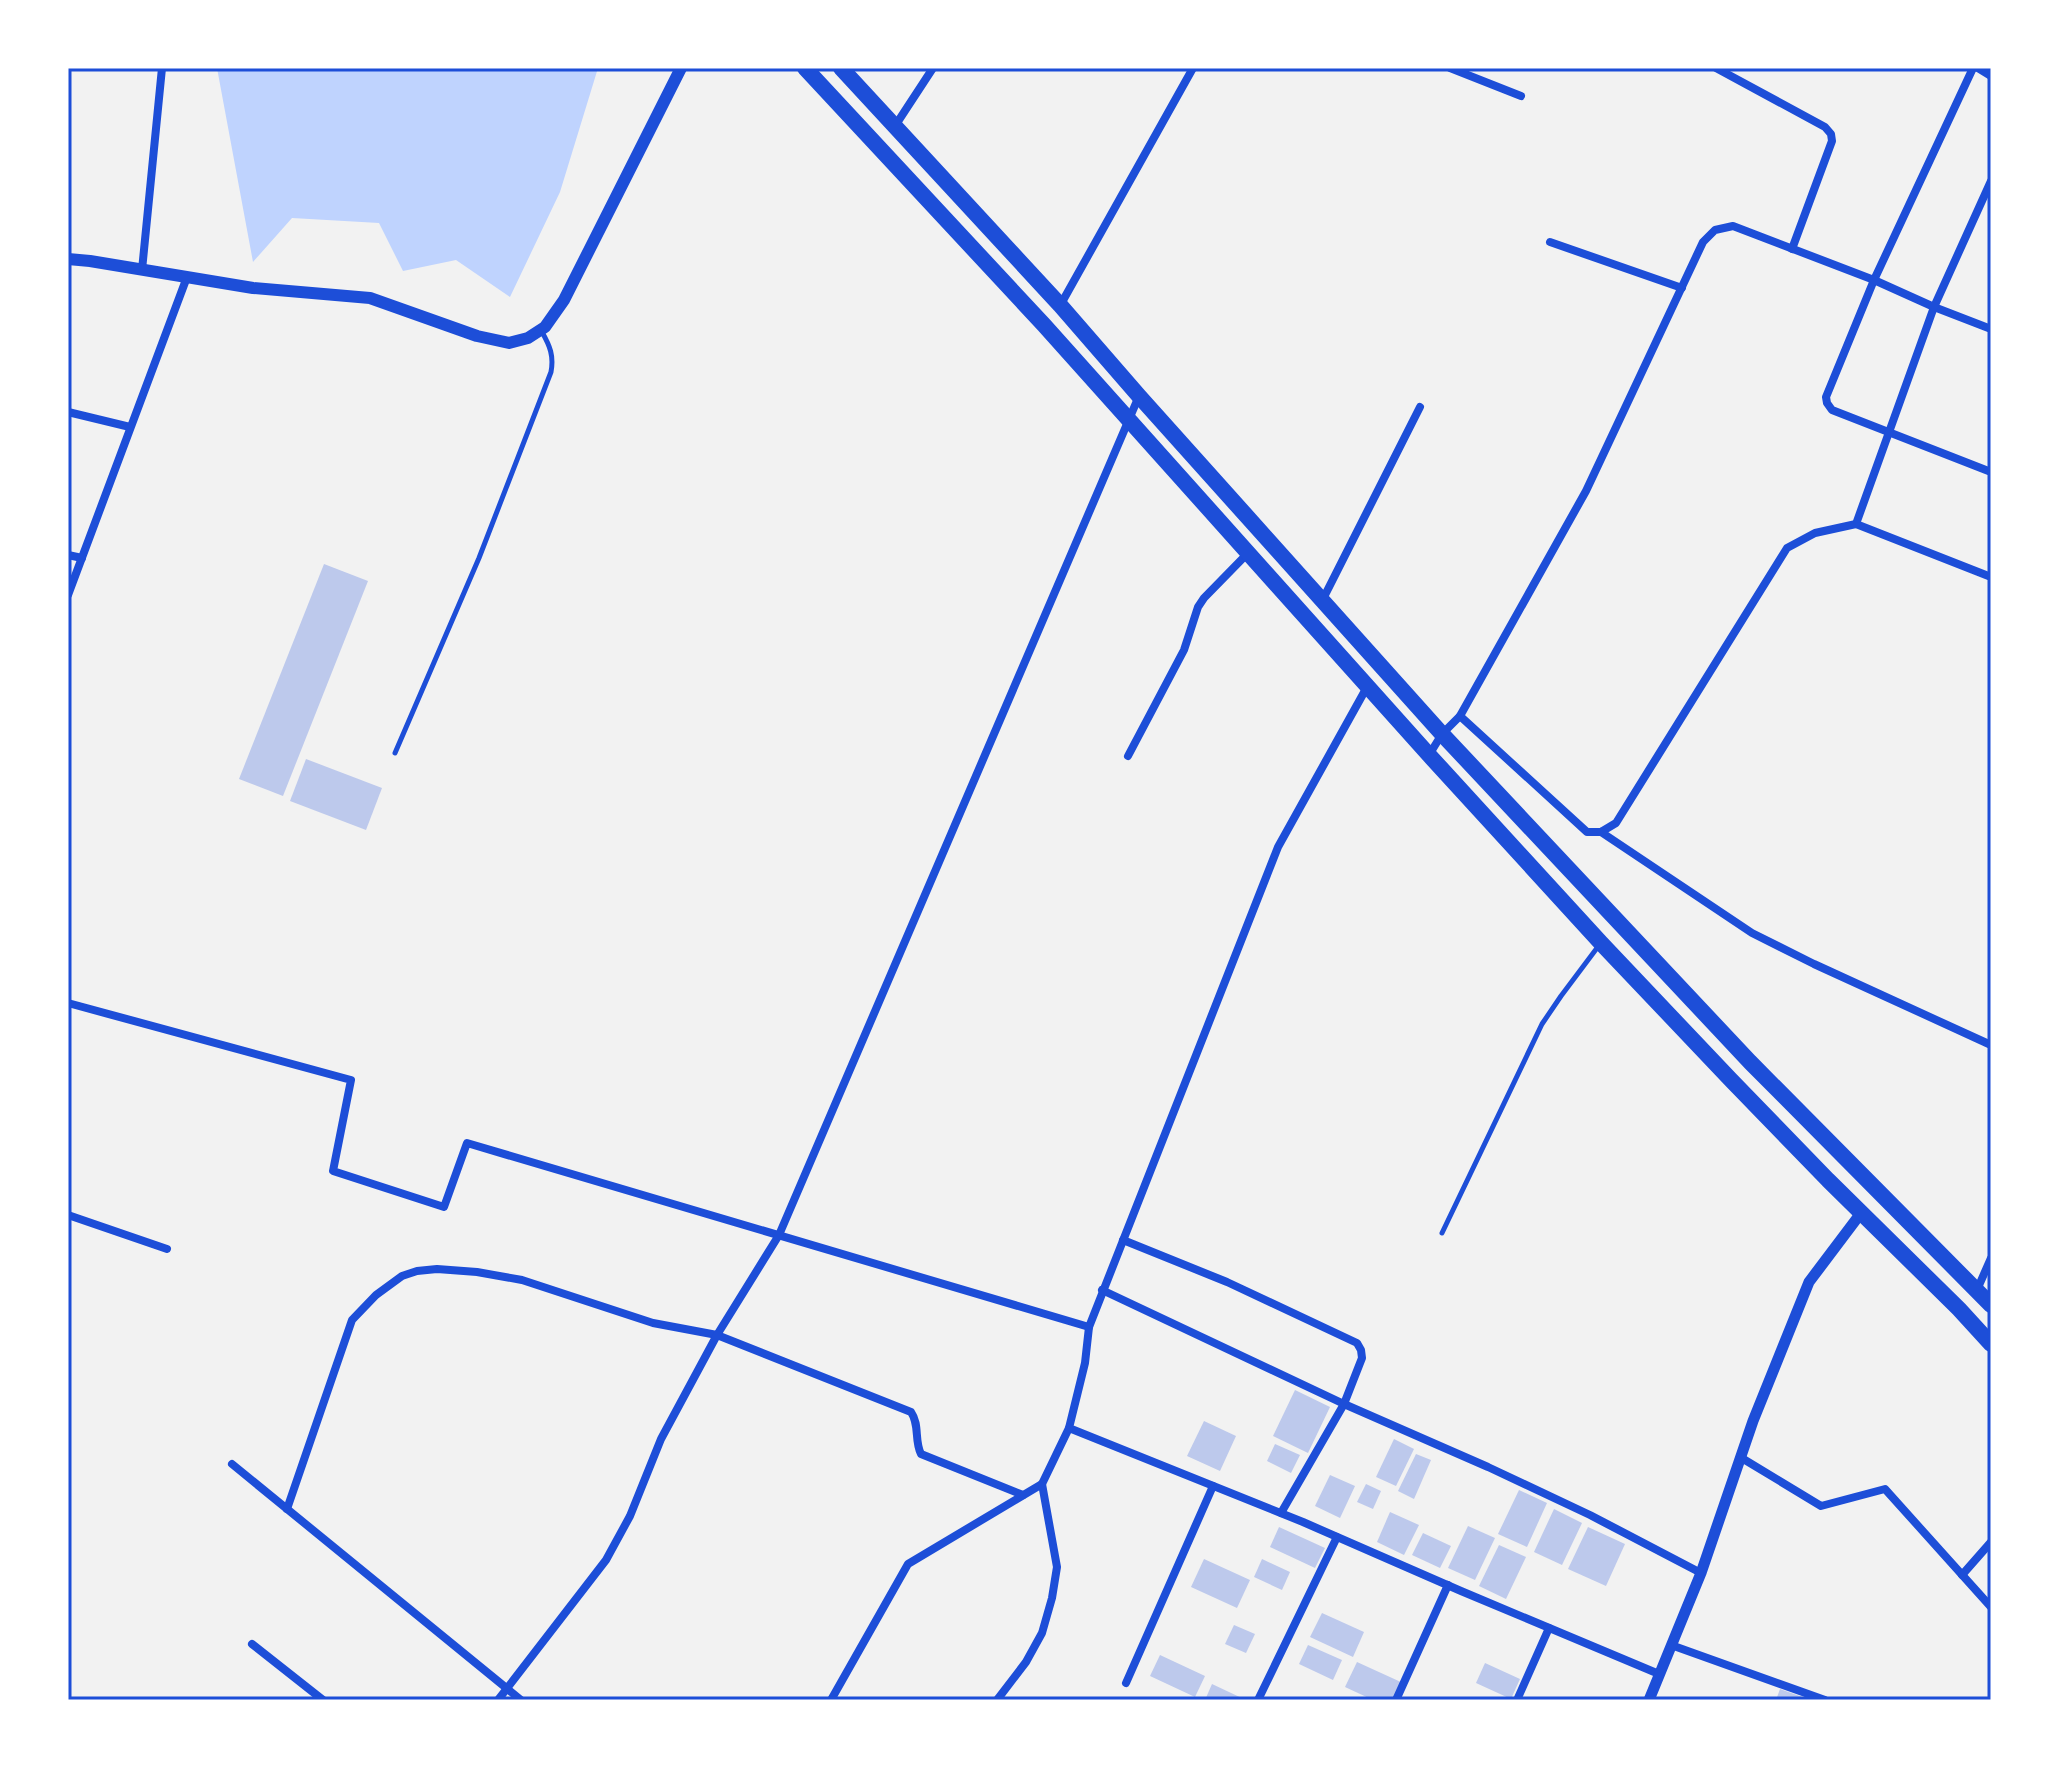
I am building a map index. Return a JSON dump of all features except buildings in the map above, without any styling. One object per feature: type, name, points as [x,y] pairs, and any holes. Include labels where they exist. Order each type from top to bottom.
[{"type":"highway","points":[[805,68],[1024,303],[1601,943],[1828,1180],[1991,1344]]},
{"type":"highway","points":[[841,68],[1060,305],[1442,734],[1750,1062],[1991,1305]]},
{"type":"highway","points":[[1828,1180],[1847,1160]]},
{"type":"main road","points":[[68,259],[253,288],[370,298],[477,336],[509,343],[528,338],[545,327],[564,300],[681,68]]},
{"type":"street","points":[[142,270],[162,68]]},
{"type":"street","points":[[895,126],[933,68]]},
{"type":"street","points":[[1060,305],[1193,68]]},
{"type":"street","points":[[1450,68],[1521,96]]},
{"type":"street","points":[[1716,68],[1825,127],[1831,134],[1832,141],[1792,249]]},
{"type":"street","points":[[1991,76],[1975,68],[1874,280],[1826,397],[1832,410],[1991,472]]},
{"type":"street","points":[[1856,524],[1934,307],[1991,181]]},
{"type":"street","points":[[1429,755],[1442,734],[1460,716],[1586,491],[1703,242],[1715,230],[1733,226],[1991,329]]},
{"type":"street","points":[[1550,242],[1682,288]]},
{"type":"street","points":[[68,595],[187,277]]},
{"type":"street","points":[[498,1700],[606,1560],[630,1516],[661,1439],[717,1335],[779,1235],[1139,396]]},
{"type":"street","points":[[1323,599],[1420,407]]},
{"type":"street","points":[[68,412],[130,427]]},
{"type":"street","points":[[1460,716],[1587,832],[1601,832],[1616,823],[1787,548],[1815,533],[1856,524],[1991,577]]},
{"type":"street","points":[[1128,756],[1184,650],[1198,607],[1249,553]]},
{"type":"street","points":[[68,555],[82,558]]},
{"type":"street","points":[[831,1700],[908,1564],[1042,1484],[1069,1428],[1085,1363],[1089,1327],[1102,1290],[1278,847],[1368,686]]},
{"type":"street","points":[[1601,832],[1752,933],[1991,1045]]},
{"type":"street","points":[[68,1003],[351,1080],[333,1171],[444,1207],[467,1143],[1089,1327]]},
{"type":"street","points":[[1649,1700],[1701,1573],[1740,1457],[1809,1282],[1861,1213]]},
{"type":"street","points":[[68,1215],[167,1249]]},
{"type":"street","points":[[1123,1240],[1227,1282],[1357,1343],[1362,1358],[1344,1404],[1281,1513]]},
{"type":"street","points":[[1977,1290],[1991,1258]]},
{"type":"street","points":[[287,1509],[352,1320],[376,1295],[402,1276],[437,1269],[522,1280],[653,1323],[717,1335],[911,1412],[917,1421],[917,1445],[921,1454],[1023,1495]]},
{"type":"street","points":[[1102,1290],[1590,1515],[1701,1573]]},
{"type":"street","points":[[1069,1428],[1281,1513],[1659,1674]]},
{"type":"street","points":[[1740,1457],[1821,1506],[1885,1489],[1991,1607]]},
{"type":"street","points":[[232,1464],[521,1700]]},
{"type":"street","points":[[997,1700],[1026,1662],[1042,1633],[1052,1598],[1057,1567],[1042,1484]]},
{"type":"street","points":[[1126,1683],[1213,1486]]},
{"type":"street","points":[[1258,1700],[1337,1537]]},
{"type":"street","points":[[1962,1575],[1991,1542]]},
{"type":"street","points":[[1396,1700],[1448,1585]]},
{"type":"street","points":[[1517,1700],[1549,1628]]},
{"type":"street","points":[[252,1644],[323,1700]]},
{"type":"street","points":[[1671,1645],[1825,1700]]},
{"type":"lane","points":[[395,753],[479,558],[551,372],[553,359],[550,347],[540,330]]},
{"type":"lane","points":[[1442,1233],[1542,1024],[1601,943]]},
{"type":"water","points":[[217,68],[598,68],[560,192],[510,297],[456,260],[403,271],[379,223],[292,218],[253,262]]}]
